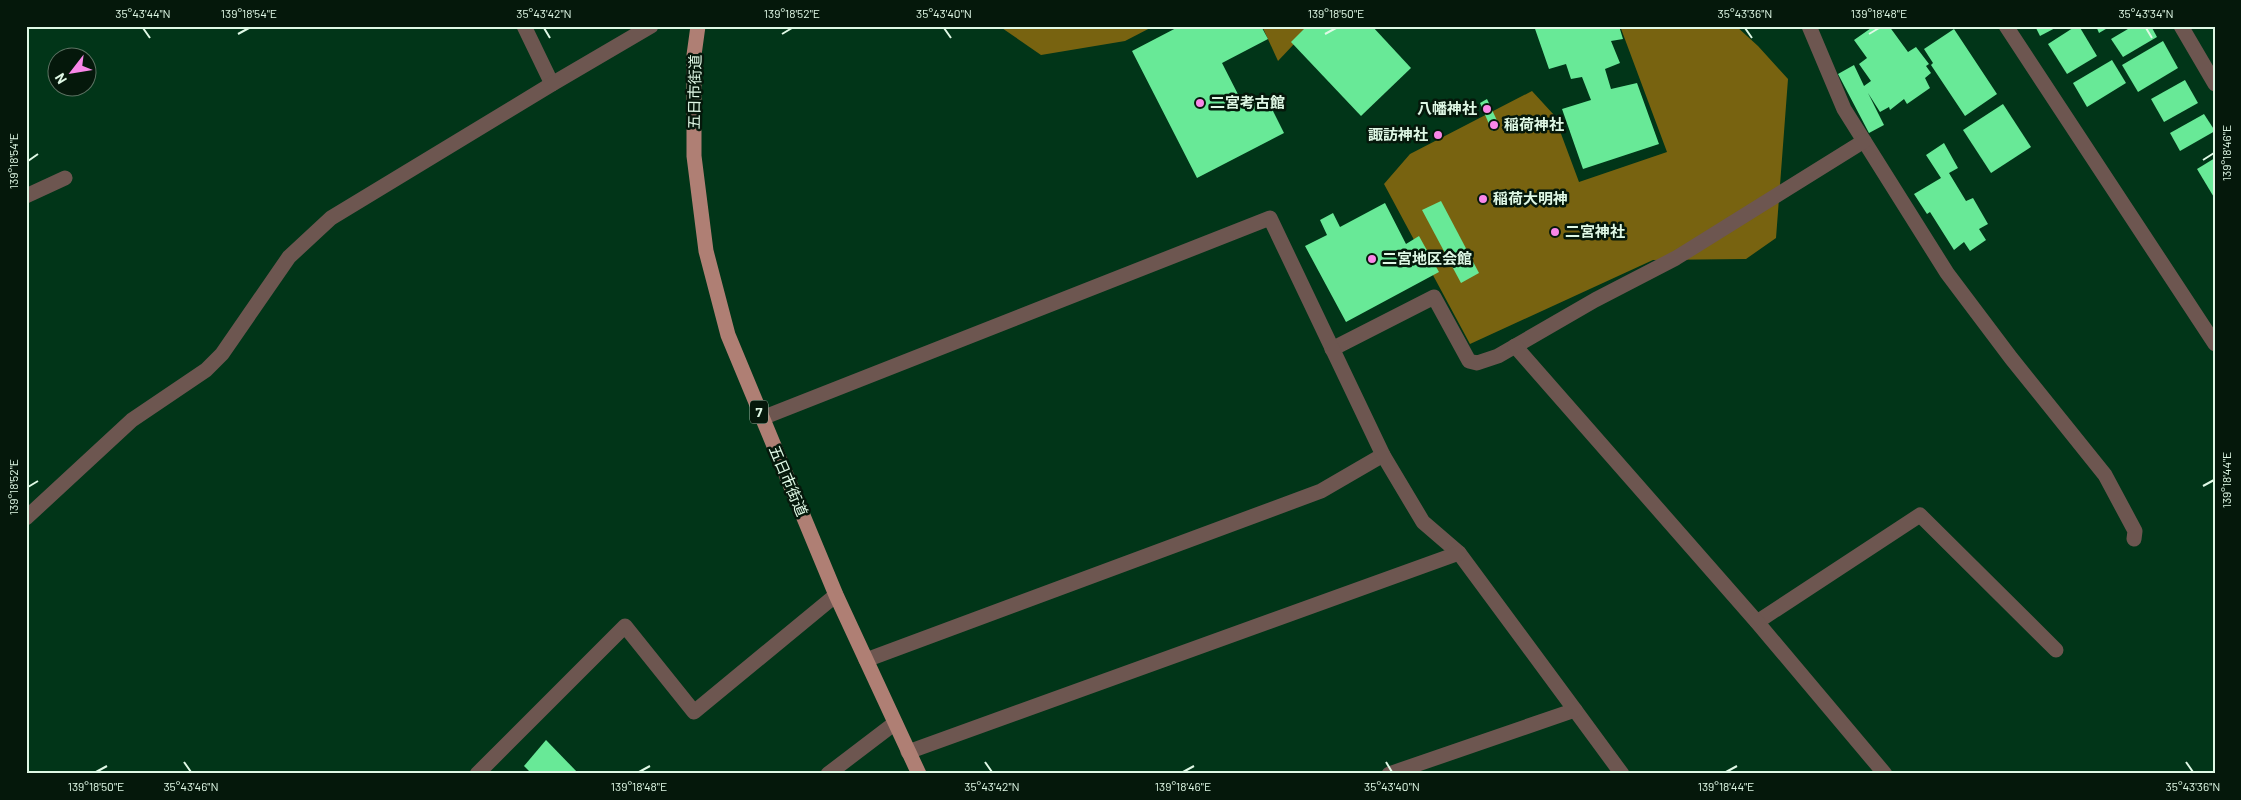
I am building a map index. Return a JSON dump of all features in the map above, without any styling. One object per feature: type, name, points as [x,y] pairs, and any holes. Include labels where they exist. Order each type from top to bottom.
[{"type":"main road","name":"五日市街道","points":[[698,26],[694,55],[694,156],[706,251],[728,334],[836,595],[919,774]]},
{"type":"street","points":[[524,26],[552,84]]},
{"type":"street","points":[[26,518],[132,420],[206,370],[222,354],[289,257],[331,218],[651,26]]},
{"type":"street","points":[[1809,26],[1844,109],[1947,273],[2011,358],[2105,475],[2136,531],[2134,539]]},
{"type":"street","points":[[2006,26],[2215,344]]},
{"type":"street","points":[[2181,26],[2215,84]]},
{"type":"street","points":[[1332,349],[1434,297],[1469,361],[1477,364],[1498,356],[1595,300],[1676,258],[1864,141]]},
{"type":"street","points":[[26,196],[65,178]]},
{"type":"street","points":[[762,418],[1270,218],[1383,455],[1423,522],[1459,553],[1622,774]]},
{"type":"street","points":[[1515,346],[1757,622],[1885,774]]},
{"type":"street","points":[[866,660],[1321,491],[1383,455]]},
{"type":"street","points":[[1757,622],[1920,515],[2056,650]]},
{"type":"street","points":[[908,752],[1459,553]]},
{"type":"street","points":[[477,774],[625,626],[694,712],[836,595]]},
{"type":"street","points":[[1389,774],[1575,710]]},
{"type":"street","points":[[828,774],[895,723]]},
{"type":"shaded area","points":[[999,26],[1154,26],[1125,41],[1041,55]]},
{"type":"shaded area","points":[[1262,26],[1311,26],[1278,61]]},
{"type":"shaded area","name":"二宮神社","points":[[1620,26],[1736,26],[1758,46],[1788,79],[1776,238],[1746,259],[1653,260],[1470,344],[1384,184],[1410,154],[1532,91],[1554,115],[1579,182],[1667,152]]},
{"type":"building","name":"二宮考古館","points":[[1180,26],[1261,26],[1268,39],[1222,63],[1245,108],[1266,97],[1284,133],[1197,178],[1132,51]]},
{"type":"building","points":[[1307,26],[1372,26],[1411,68],[1361,116],[1291,42]]},
{"type":"building","points":[[1534,26],[1619,26],[1623,39],[1611,41],[1620,63],[1605,69],[1611,89],[1637,83],[1659,144],[1583,169],[1562,109],[1591,100],[1582,77],[1571,79],[1566,64],[1549,69]]},
{"type":"building","points":[[1874,26],[1889,26],[1908,52],[1916,47],[1929,64],[1926,66],[1931,73],[1925,78],[1930,88],[1907,104],[1904,99],[1890,110],[1889,107],[1880,112],[1868,93],[1884,125],[1869,133],[1838,74],[1854,65],[1864,86],[1871,81],[1859,64],[1867,58],[1854,40]]},
{"type":"building","points":[[2035,26],[2059,26],[2040,36]]},
{"type":"building","points":[[2076,26],[2079,26],[2097,56],[2067,74],[2048,44]]},
{"type":"building","points":[[2096,26],[2111,26],[2099,33]]},
{"type":"building","points":[[2133,26],[2151,26],[2157,37],[2123,57],[2111,39]]},
{"type":"building","points":[[1954,29],[1997,94],[1965,116],[1931,65],[1933,63],[1924,49]]},
{"type":"building","points":[[2163,41],[2178,68],[2138,92],[2122,65]]},
{"type":"building","points":[[2112,60],[2126,83],[2087,107],[2073,83]]},
{"type":"building","points":[[2185,80],[2198,103],[2164,122],[2151,99]]},
{"type":"building","points":[[1487,99],[1500,127],[1492,131],[1480,103]]},
{"type":"building","points":[[2003,104],[2031,147],[1991,173],[1963,130]]},
{"type":"building","points":[[2204,114],[2215,131],[2180,151],[2170,133]]},
{"type":"building","points":[[1944,143],[1958,168],[1949,173],[1966,201],[1973,198],[1988,224],[1979,229],[1986,240],[1970,251],[1964,242],[1954,250],[1930,212],[1927,214],[1914,194],[1941,178],[1926,155]]},
{"type":"building","points":[[2215,158],[2215,199],[2197,169]]},
{"type":"building","points":[[1441,201],[1479,273],[1461,283],[1422,210]]},
{"type":"building","name":"二宮地区会館","points":[[1385,203],[1406,244],[1419,236],[1439,272],[1346,322],[1305,246],[1327,235],[1320,220],[1333,213],[1340,227]]},
{"type":"building","points":[[546,740],[579,774],[532,774],[524,766]]},
{"type":"place","name":"二宮考古館","points":[[1200,103]]},
{"type":"place","name":"八幡神社","points":[[1487,109]]},
{"type":"place","name":"稲荷神社","points":[[1494,125]]},
{"type":"place","name":"諏訪神社","points":[[1438,135]]},
{"type":"place","name":"稲荷大明神","points":[[1483,199]]},
{"type":"place","name":"二宮神社","points":[[1555,232]]},
{"type":"place","name":"二宮地区会館","points":[[1372,259]]}]
